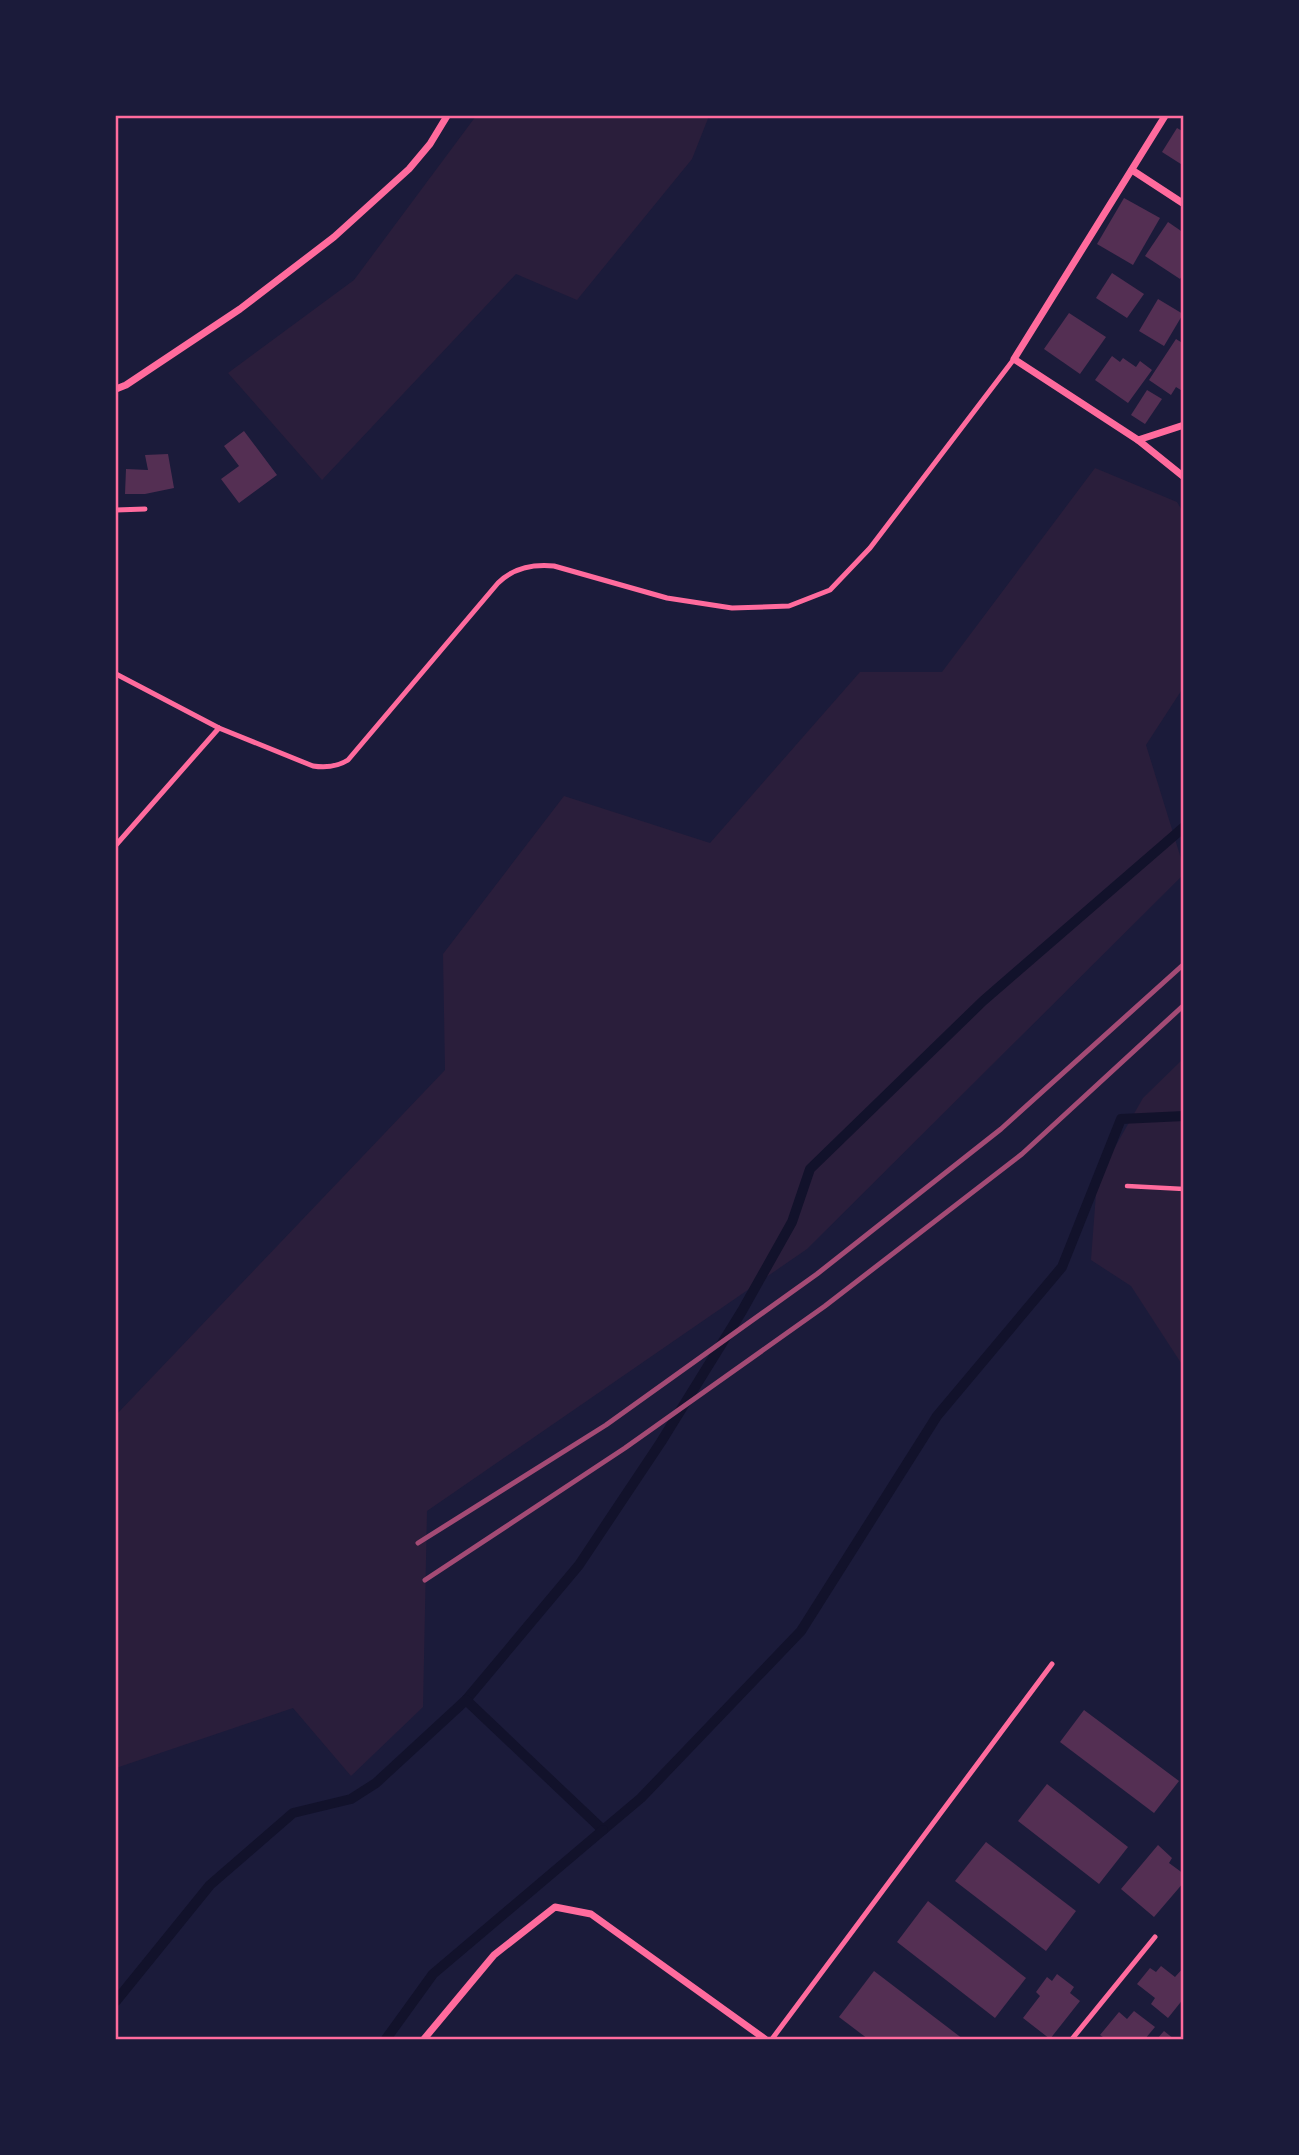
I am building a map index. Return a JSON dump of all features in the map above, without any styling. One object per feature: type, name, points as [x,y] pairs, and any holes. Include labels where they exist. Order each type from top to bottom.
[{"type":"street","points":[[116,389],[240,309],[334,237],[409,169],[430,144],[447,116]]},
{"type":"street","points":[[1166,116],[1014,359],[1138,440],[1184,477]]},
{"type":"street","points":[[1132,170],[1184,204]]},
{"type":"street","points":[[1138,440],[1184,425]]},
{"type":"street","points":[[424,2039],[494,1955],[555,1907],[591,1914],[765,2039]]},
{"type":"lane","points":[[116,674],[219,728],[313,766],[341,765],[498,583],[510,573],[525,567],[554,566],[667,598],[732,608],[789,606],[830,590],[870,548],[1014,359]]},
{"type":"lane","points":[[116,510],[145,509]]},
{"type":"lane","points":[[116,845],[219,728]]},
{"type":"lane","points":[[772,2039],[1052,1664]]},
{"type":"lane","points":[[1072,2039],[1155,1937]]},
{"type":"path","points":[[1127,1186],[1184,1189]]},
{"type":"shaded area","points":[[476,116],[709,116],[692,159],[577,300],[516,274],[322,480],[228,373],[354,280]]},
{"type":"shaded area","points":[[1095,468],[1177,502],[1183,512],[1183,688],[1146,745],[1183,865],[1183,875],[807,1249],[427,1511],[423,1707],[351,1776],[293,1708],[116,1768],[116,1415],[445,1070],[443,954],[564,796],[710,843],[860,672],[942,672]]},
{"type":"shaded area","points":[[1183,1059],[1183,1366],[1131,1286],[1091,1260],[1096,1193],[1103,1168],[1143,1098]]},
{"type":"building","points":[[1177,128],[1184,132],[1184,166],[1162,152]]},
{"type":"building","points":[[1124,198],[1160,218],[1133,265],[1097,244]]},
{"type":"building","points":[[1168,222],[1184,233],[1184,273],[1180,279],[1145,256]]},
{"type":"building","points":[[1112,273],[1144,294],[1127,318],[1096,298]]},
{"type":"building","points":[[1158,299],[1183,314],[1164,346],[1139,331]]},
{"type":"building","points":[[1069,313],[1106,337],[1080,374],[1044,349]]},
{"type":"building","points":[[1176,339],[1184,344],[1184,392],[1176,387],[1171,395],[1149,380]]},
{"type":"building","points":[[1112,356],[1120,362],[1123,358],[1136,367],[1140,361],[1152,370],[1128,403],[1095,380]]},
{"type":"building","points":[[1147,390],[1162,399],[1145,424],[1131,415]]},
{"type":"building","points":[[244,431],[277,475],[239,503],[221,479],[239,466],[224,446]]},
{"type":"building","points":[[168,454],[174,488],[145,494],[125,494],[126,469],[148,470],[145,455]]},
{"type":"building","points":[[1084,1710],[1179,1781],[1154,1813],[1060,1742]]},
{"type":"building","points":[[1047,1784],[1128,1847],[1099,1884],[1018,1821]]},
{"type":"building","points":[[986,1842],[1076,1911],[1046,1951],[955,1881]]},
{"type":"building","points":[[1158,1845],[1172,1858],[1169,1863],[1184,1874],[1184,1882],[1154,1917],[1121,1889]]},
{"type":"building","points":[[928,1901],[1026,1978],[995,2018],[897,1942]]},
{"type":"building","points":[[1161,1966],[1175,1977],[1184,1967],[1184,1998],[1168,2018],[1151,2004],[1155,1998],[1137,1984],[1150,1968],[1156,1972]]},
{"type":"building","points":[[874,1971],[963,2039],[868,2039],[839,2017]]},
{"type":"building","points":[[1057,1974],[1074,1987],[1070,1993],[1080,2001],[1050,2039],[1023,2018],[1040,1996],[1036,1992],[1047,1977],[1052,1981]]},
{"type":"building","points":[[1134,2011],[1155,2027],[1145,2039],[1106,2039],[1100,2035],[1119,2012],[1127,2019]]},
{"type":"building","points":[[1164,2031],[1174,2039],[1157,2039]]},
{"type":"waterway","points":[[466,1700],[579,1565],[661,1442],[742,1311],[792,1222],[810,1169],[983,1001],[1184,827]]},
{"type":"waterway","points":[[116,2001],[210,1885],[293,1813],[351,1799],[376,1783],[466,1700],[603,1830],[641,1798],[801,1631],[937,1416],[1062,1267],[1121,1119],[1184,1116]]},
{"type":"waterway","points":[[386,2039],[433,1974],[603,1830]]},
{"type":"railway","points":[[418,1543],[606,1425],[817,1274],[1001,1129],[1184,964]]},
{"type":"railway","points":[[425,1580],[625,1448],[825,1306],[1022,1154],[1184,1005]]}]
